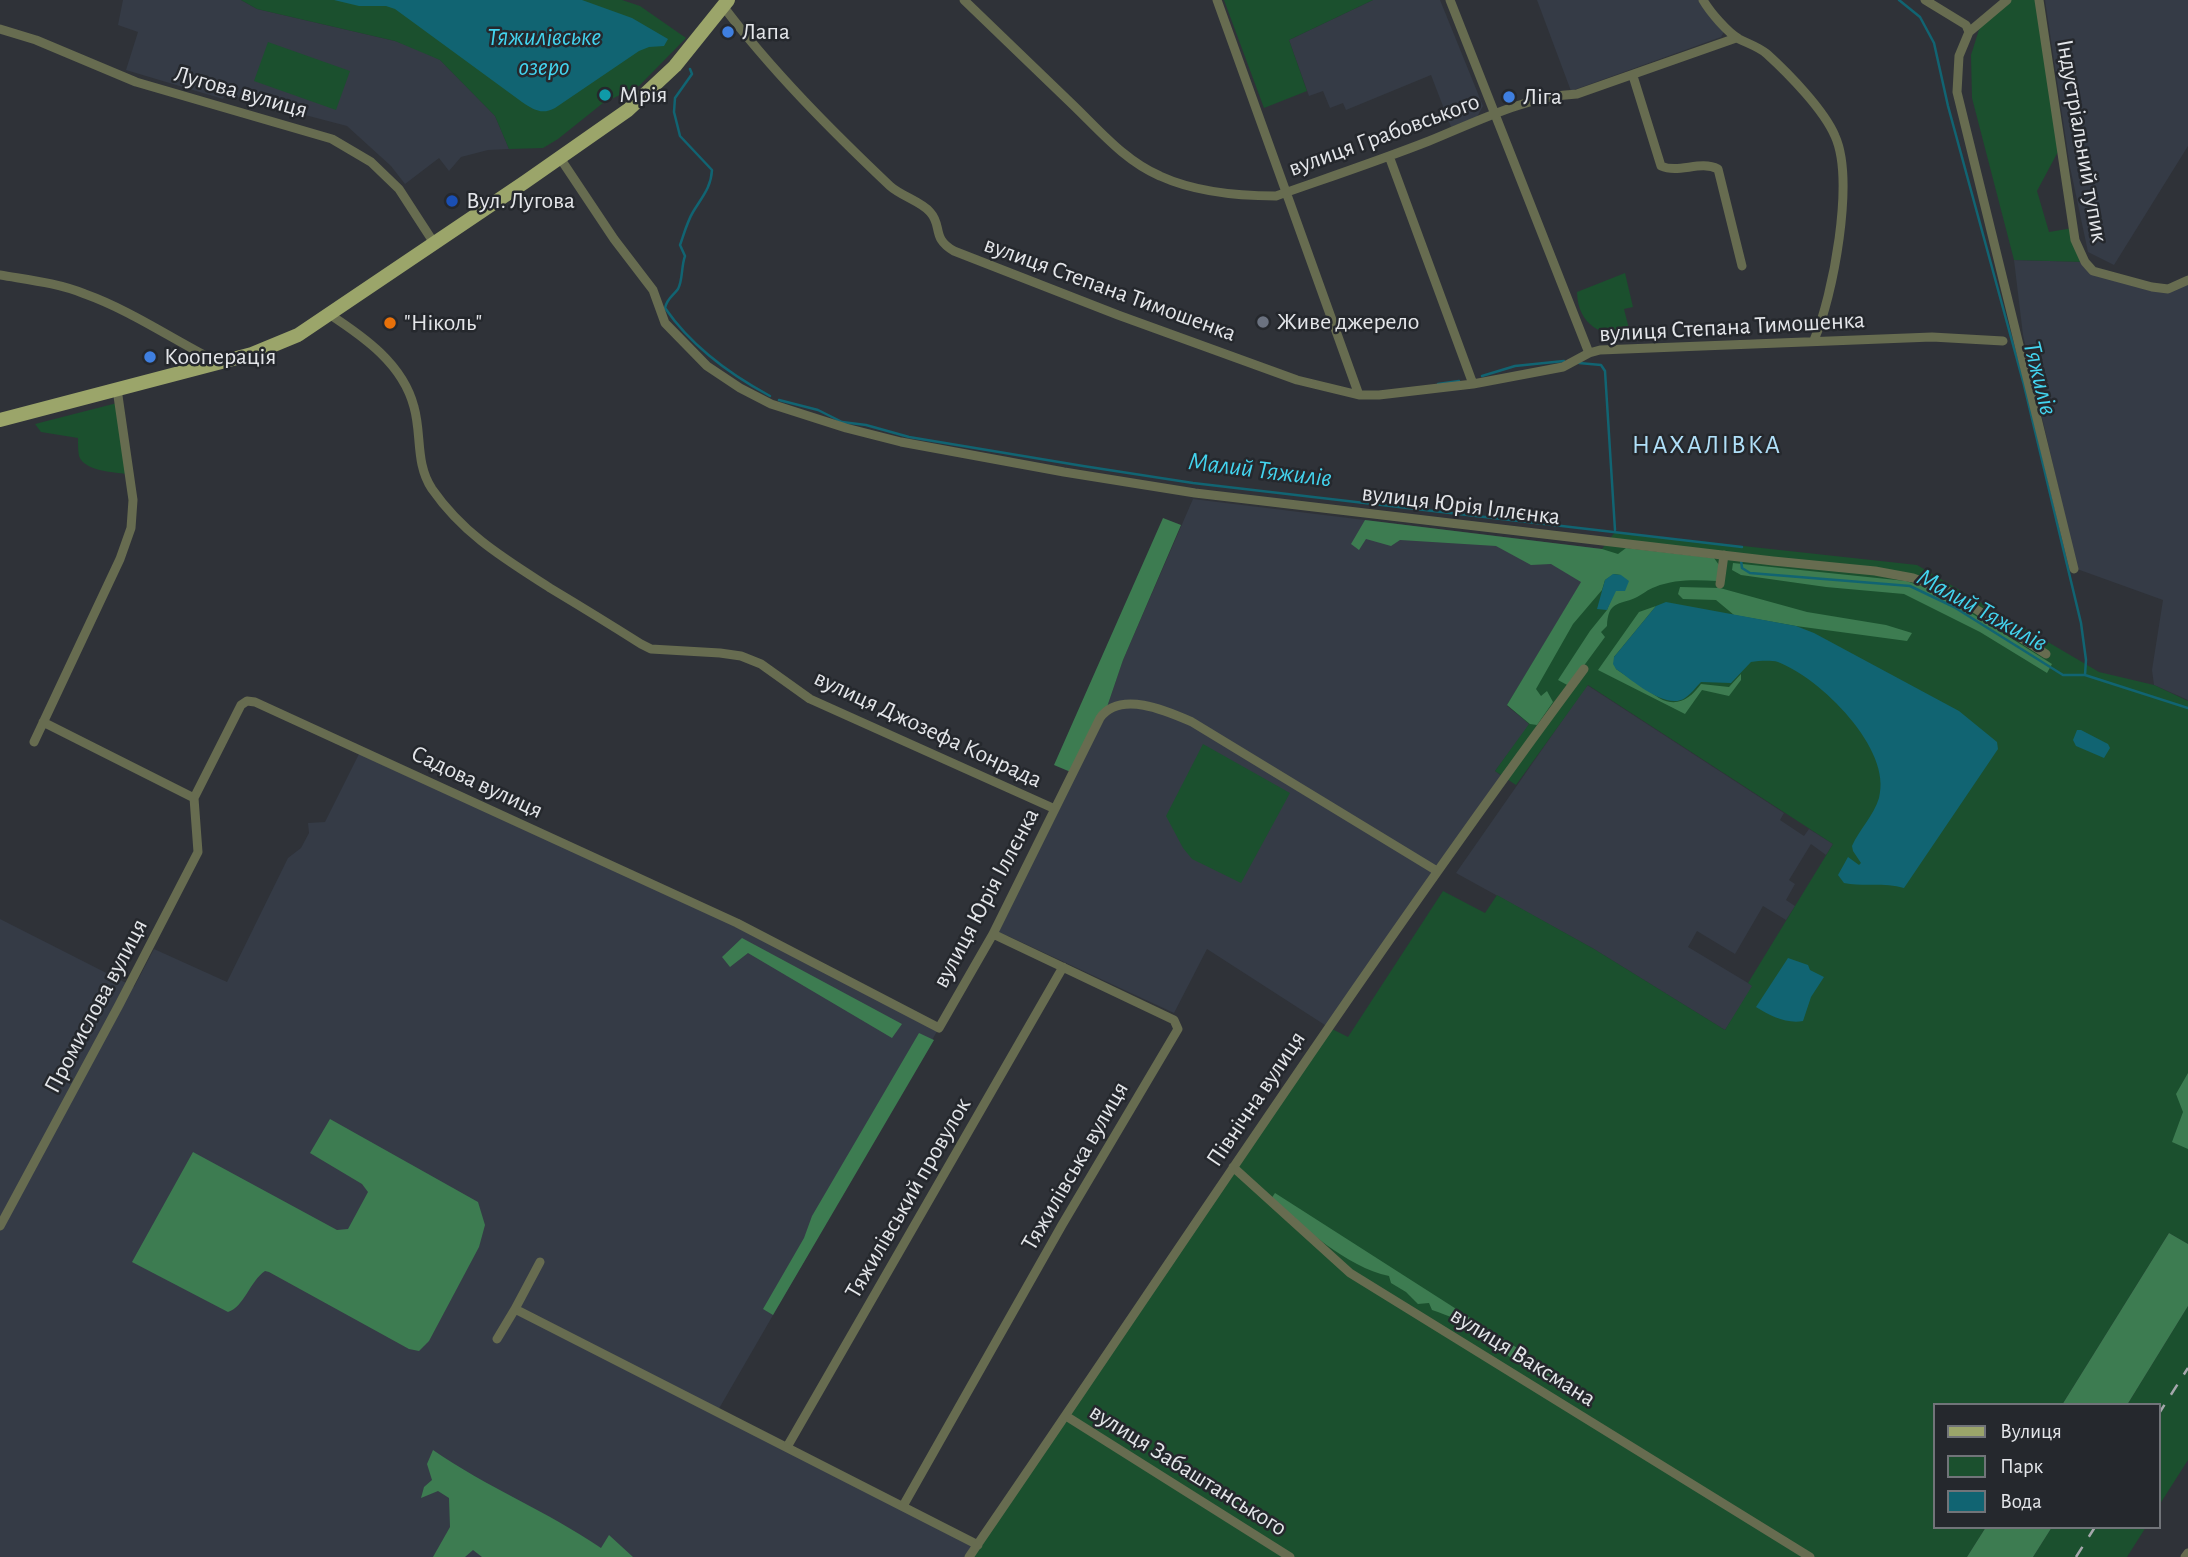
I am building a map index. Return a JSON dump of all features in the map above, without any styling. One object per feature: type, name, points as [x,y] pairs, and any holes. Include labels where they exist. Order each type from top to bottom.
[{"type":"main road","points":[[0,420],[252,354],[283,342],[330,314],[628,110],[675,66],[725,3]]},
{"type":"street","name":"вулиця Грабовського","points":[[964,0],[1125,155],[1159,176],[1206,190],[1264,196],[1285,193],[1554,95],[1577,94],[1633,76],[1736,37]]},
{"type":"street","points":[[1217,0],[1359,394]]},
{"type":"street","points":[[1450,0],[1589,353]]},
{"type":"street","points":[[1703,0],[1736,37],[1765,52],[1792,78],[1835,134],[1841,151],[1843,199],[1839,232],[1822,320],[1814,340]]},
{"type":"street","points":[[1925,0],[1966,25],[1969,32]]},
{"type":"street","points":[[2007,0],[1969,32],[1959,56],[1957,92],[2074,569]]},
{"type":"street","name":"Індустріальний тупик","points":[[2039,0],[2075,240],[2085,262],[2093,271],[2152,287],[2168,289],[2188,281]]},
{"type":"street","name":"вулиця Степана Тимошенка","points":[[725,3],[798,93],[892,188],[929,211],[945,246],[1105,310],[1297,380],[1359,394],[1379,395],[1473,384],[1563,367],[1600,350],[1932,337],[2003,341]]},
{"type":"street","name":"Лугова вулиця","points":[[0,29],[36,40],[136,82],[332,139],[371,162],[399,189],[434,243]]},
{"type":"street","points":[[1633,76],[1661,166],[1669,169],[1710,165],[1718,170],[1742,266]]},
{"type":"street","points":[[1389,156],[1473,384]]},
{"type":"street","name":"вулиця Юрія Іллєнка","points":[[560,158],[614,239],[653,290],[665,323],[707,366],[771,404],[892,440],[1077,475],[1195,493],[1875,571],[1922,580],[1946,590],[2046,654]]},
{"type":"street","points":[[0,275],[50,284],[85,294],[119,309],[206,356],[213,364]]},
{"type":"street","name":"вулиця Джозефа Конрада","points":[[330,314],[358,333],[394,367],[407,387],[415,407],[421,467],[431,487],[446,507],[488,548],[651,649],[741,656],[761,664],[810,699],[1055,809]]},
{"type":"street","points":[[34,742],[120,558],[131,528],[133,500],[117,389]]},
{"type":"street","points":[[1720,584],[1724,555]]},
{"type":"street","name":"Північна вулиця","points":[[969,1557],[1437,871],[1584,669]]},
{"type":"street","name":"Садова вулиця","points":[[194,798],[242,705],[247,701],[255,702],[737,923],[939,1028]]},
{"type":"street","name":"вулиця Юрія Іллєнка","points":[[939,1028],[993,934],[1106,710],[1120,704],[1143,706],[1192,722],[1437,871]]},
{"type":"street","points":[[43,722],[194,798]]},
{"type":"street","name":"Промислова вулиця","points":[[0,1226],[198,852],[194,798]]},
{"type":"street","name":"Тяжилівська вулиця","points":[[903,1506],[1062,1225],[1178,1029],[1174,1020],[993,934]]},
{"type":"street","name":"Тяжилівський провулок","points":[[787,1447],[1063,967]]},
{"type":"street","name":"вулиця Ваксмана","points":[[1233,1167],[1350,1273],[1810,1557]]},
{"type":"street","points":[[498,1339],[540,1262]]},
{"type":"street","points":[[515,1309],[978,1545]]},
{"type":"street","name":"вулиця Забаштанського","points":[[1066,1416],[1290,1557]]},
{"type":"shaded area","points":[[123,0],[241,0],[257,9],[395,41],[418,49],[440,60],[495,116],[509,149],[488,150],[461,157],[449,171],[439,158],[405,184],[391,166],[347,126],[225,94],[223,99],[126,70],[138,32],[118,25]]},
{"type":"shaded area","points":[[1373,0],[1440,0],[1483,106],[1477,117],[1451,127],[1431,75],[1346,110],[1343,103],[1330,108],[1323,91],[1309,96],[1289,40]]},
{"type":"shaded area","points":[[1537,0],[1702,0],[1724,32],[1721,37],[1571,91]]},
{"type":"shaded area","points":[[2045,0],[2188,0],[2188,146],[2114,265],[2088,252],[2070,167]]},
{"type":"shaded area","points":[[2014,260],[2085,262],[2093,271],[2168,289],[2188,280],[2188,700],[2154,685],[2152,670],[2163,600],[2077,569],[2023,335]]},
{"type":"shaded area","points":[[1193,499],[1602,549],[1507,706],[1530,724],[1495,771],[1503,777],[1328,1027],[1207,949],[1174,1013],[1008,936],[993,934],[1106,710],[1123,660]]},
{"type":"shaded area","points":[[1587,685],[1784,813],[1780,820],[1804,836],[1809,829],[1833,844],[1826,855],[1811,844],[1789,880],[1795,884],[1786,900],[1795,906],[1786,920],[1763,906],[1735,954],[1697,931],[1688,947],[1753,986],[1725,1030],[1594,949],[1456,873]]},
{"type":"shaded area","points":[[359,754],[737,923],[939,1028],[717,1412],[978,1545],[969,1557],[0,1557],[0,919],[134,987],[154,949],[227,982],[288,858],[301,848],[309,833],[308,823],[325,822]]},
{"type":"green space","points":[[241,0],[622,0],[640,6],[686,38],[639,86],[603,103],[558,139],[543,148],[509,149],[495,116],[440,60],[395,41],[257,9]]},
{"type":"green space","points":[[1224,0],[1373,0],[1289,40],[1307,91],[1264,108]]},
{"type":"green space","points":[[2007,0],[2039,0],[2061,146],[2037,191],[2049,232],[2073,228],[2085,262],[2014,260],[1972,98],[1971,55],[1982,20]]},
{"type":"green space","points":[[268,42],[350,71],[336,110],[254,81]]},
{"type":"green space","points":[[1625,273],[1633,307],[1624,309],[1631,337],[1610,334],[1593,327],[1578,304],[1577,292]]},
{"type":"green space","points":[[117,403],[127,474],[87,465],[79,456],[78,438],[41,432],[35,424]]},
{"type":"green space","points":[[1163,518],[1181,525],[1123,660],[1106,710],[1073,773],[1054,765]]},
{"type":"green space","points":[[1365,520],[1602,549],[1618,554],[1626,548],[1714,558],[1719,565],[1717,581],[1670,583],[1615,605],[1610,612],[1607,626],[1601,632],[1605,637],[1569,686],[1558,680],[1607,610],[1621,575],[1614,574],[1605,580],[1602,590],[1573,624],[1536,689],[1541,696],[1547,691],[1553,702],[1537,725],[1530,724],[1507,705],[1581,582],[1551,564],[1531,565],[1496,546],[1400,540],[1391,546],[1366,539],[1359,550],[1351,544]]},
{"type":"green space","points":[[1615,532],[1917,565],[2099,672],[2154,685],[2188,701],[2188,1244],[2169,1233],[2063,1403],[1932,1403],[1932,1529],[1985,1529],[1967,1557],[969,1557],[1328,1027],[1348,1037],[1443,891],[1485,913],[1497,895],[1594,949],[1725,1030],[1752,986],[1748,983],[1833,844],[1588,685],[1516,785],[1495,771],[1529,724],[1507,705]]},
{"type":"green space","points":[[1733,563],[1906,581],[1936,591],[2052,664],[2047,673],[1980,632],[1904,594],[1741,575],[1732,570]]},
{"type":"green space","points":[[1680,587],[1720,588],[1807,612],[1886,625],[1912,633],[1907,641],[1734,615],[1716,600],[1683,599],[1678,594]]},
{"type":"green space","points":[[1656,606],[1614,657],[1616,669],[1659,698],[1672,702],[1688,698],[1701,684],[1729,687],[1741,674],[1741,680],[1729,696],[1702,690],[1685,714],[1598,670],[1639,612]]},
{"type":"green space","points":[[1203,744],[1290,793],[1241,883],[1192,859],[1166,816]]},
{"type":"green space","points":[[742,938],[902,1024],[892,1038],[748,953],[730,967],[722,957]]},
{"type":"green space","points":[[919,1033],[934,1040],[773,1315],[763,1309],[804,1238],[812,1216]]},
{"type":"green space","points":[[2188,1073],[2188,1149],[2172,1142],[2183,1112],[2176,1094]]},
{"type":"green space","points":[[330,1119],[478,1202],[485,1225],[479,1247],[429,1341],[419,1351],[409,1349],[269,1272],[265,1271],[260,1275],[238,1305],[228,1312],[132,1262],[193,1152],[337,1230],[348,1229],[368,1192],[362,1184],[310,1153]]},
{"type":"green space","points":[[1275,1193],[1561,1376],[1549,1377],[1528,1370],[1477,1330],[1432,1310],[1429,1303],[1418,1304],[1406,1292],[1391,1283],[1389,1276],[1341,1255],[1271,1199]]},
{"type":"green space","points":[[2169,1233],[2188,1244],[2188,1306],[2128,1403],[2063,1403]]},
{"type":"green space","points":[[2188,1306],[2188,1460],[2160,1504],[2160,1403],[2128,1403]]},
{"type":"green space","points":[[433,1450],[601,1548],[609,1535],[633,1557],[482,1557],[473,1550],[465,1557],[433,1557],[450,1527],[449,1498],[438,1491],[421,1498],[424,1487],[432,1480],[427,1464]]},
{"type":"green space","points":[[1985,1529],[2051,1529],[2033,1557],[1967,1557]]},
{"type":"green space","points":[[2051,1529],[2145,1529],[2127,1557],[2033,1557]]},
{"type":"water","name":"Тяжилівське озеро","points":[[334,0],[582,0],[632,18],[668,39],[664,46],[639,51],[555,108],[542,111],[522,102],[395,9],[386,6],[359,6]]},
{"type":"water","points":[[1613,574],[1621,575],[1629,581],[1625,591],[1616,591],[1607,610],[1597,609],[1605,580]]},
{"type":"water","points":[[1666,602],[1796,626],[1814,633],[1959,711],[1997,742],[1998,749],[1904,888],[1844,883],[1838,875],[1848,857],[1859,865],[1861,863],[1852,846],[1877,804],[1880,779],[1875,758],[1864,738],[1850,718],[1813,683],[1778,662],[1751,662],[1731,683],[1701,682],[1685,698],[1677,701],[1649,692],[1616,669],[1613,664],[1614,657],[1656,606]]},
{"type":"water","points":[[2077,730],[2108,744],[2110,748],[2104,758],[2076,746],[2073,740]]},
{"type":"water","points":[[1788,958],[1808,965],[1810,970],[1824,977],[1811,997],[1803,1021],[1779,1018],[1756,1007]]},
{"type":"waterway","name":"Тяжилів","points":[[1899,0],[1920,17],[1934,43],[1948,106],[2024,385],[2081,623],[2086,660],[2085,675]]},
{"type":"waterway","name":"Малий Тяжилів","points":[[690,69],[692,74],[675,98],[674,112],[680,136],[712,170],[708,187],[691,216],[680,245],[685,256],[680,285],[665,308],[687,335],[712,358],[770,396]]},
{"type":"waterway","points":[[1482,376],[1515,366],[1564,361]]},
{"type":"waterway","points":[[1579,363],[1601,365],[1605,371],[1615,530]]},
{"type":"waterway","points":[[1438,384],[1459,381]]},
{"type":"waterway","name":"Малий Тяжилів","points":[[779,400],[818,410],[842,422],[866,425],[909,437],[1193,483],[1742,547]]},
{"type":"waterway","name":"Малий Тяжилів","points":[[1741,560],[1742,568],[1750,573],[1910,586],[1954,607],[2063,675],[2085,675],[2188,708]]},
{"type":"railway","points":[[2160,1412],[2188,1368]]},
{"type":"railway","points":[[2076,1557],[2094,1529]]},
{"type":"place","name":"Лапа","points":[[728,32]]},
{"type":"place","name":"Мрія","points":[[605,95]]},
{"type":"place","name":"Ліга","points":[[1509,97]]},
{"type":"place","name":"Вул. Лугова","points":[[452,201]]},
{"type":"place","name":"Живе джерело","points":[[1263,322]]},
{"type":"place","name":"\"Ніколь\"","points":[[390,323]]},
{"type":"place","name":"Кооперація","points":[[150,357]]},
{"type":"district","name":"НАХАЛІВКА","points":[[1707,445]]}]
